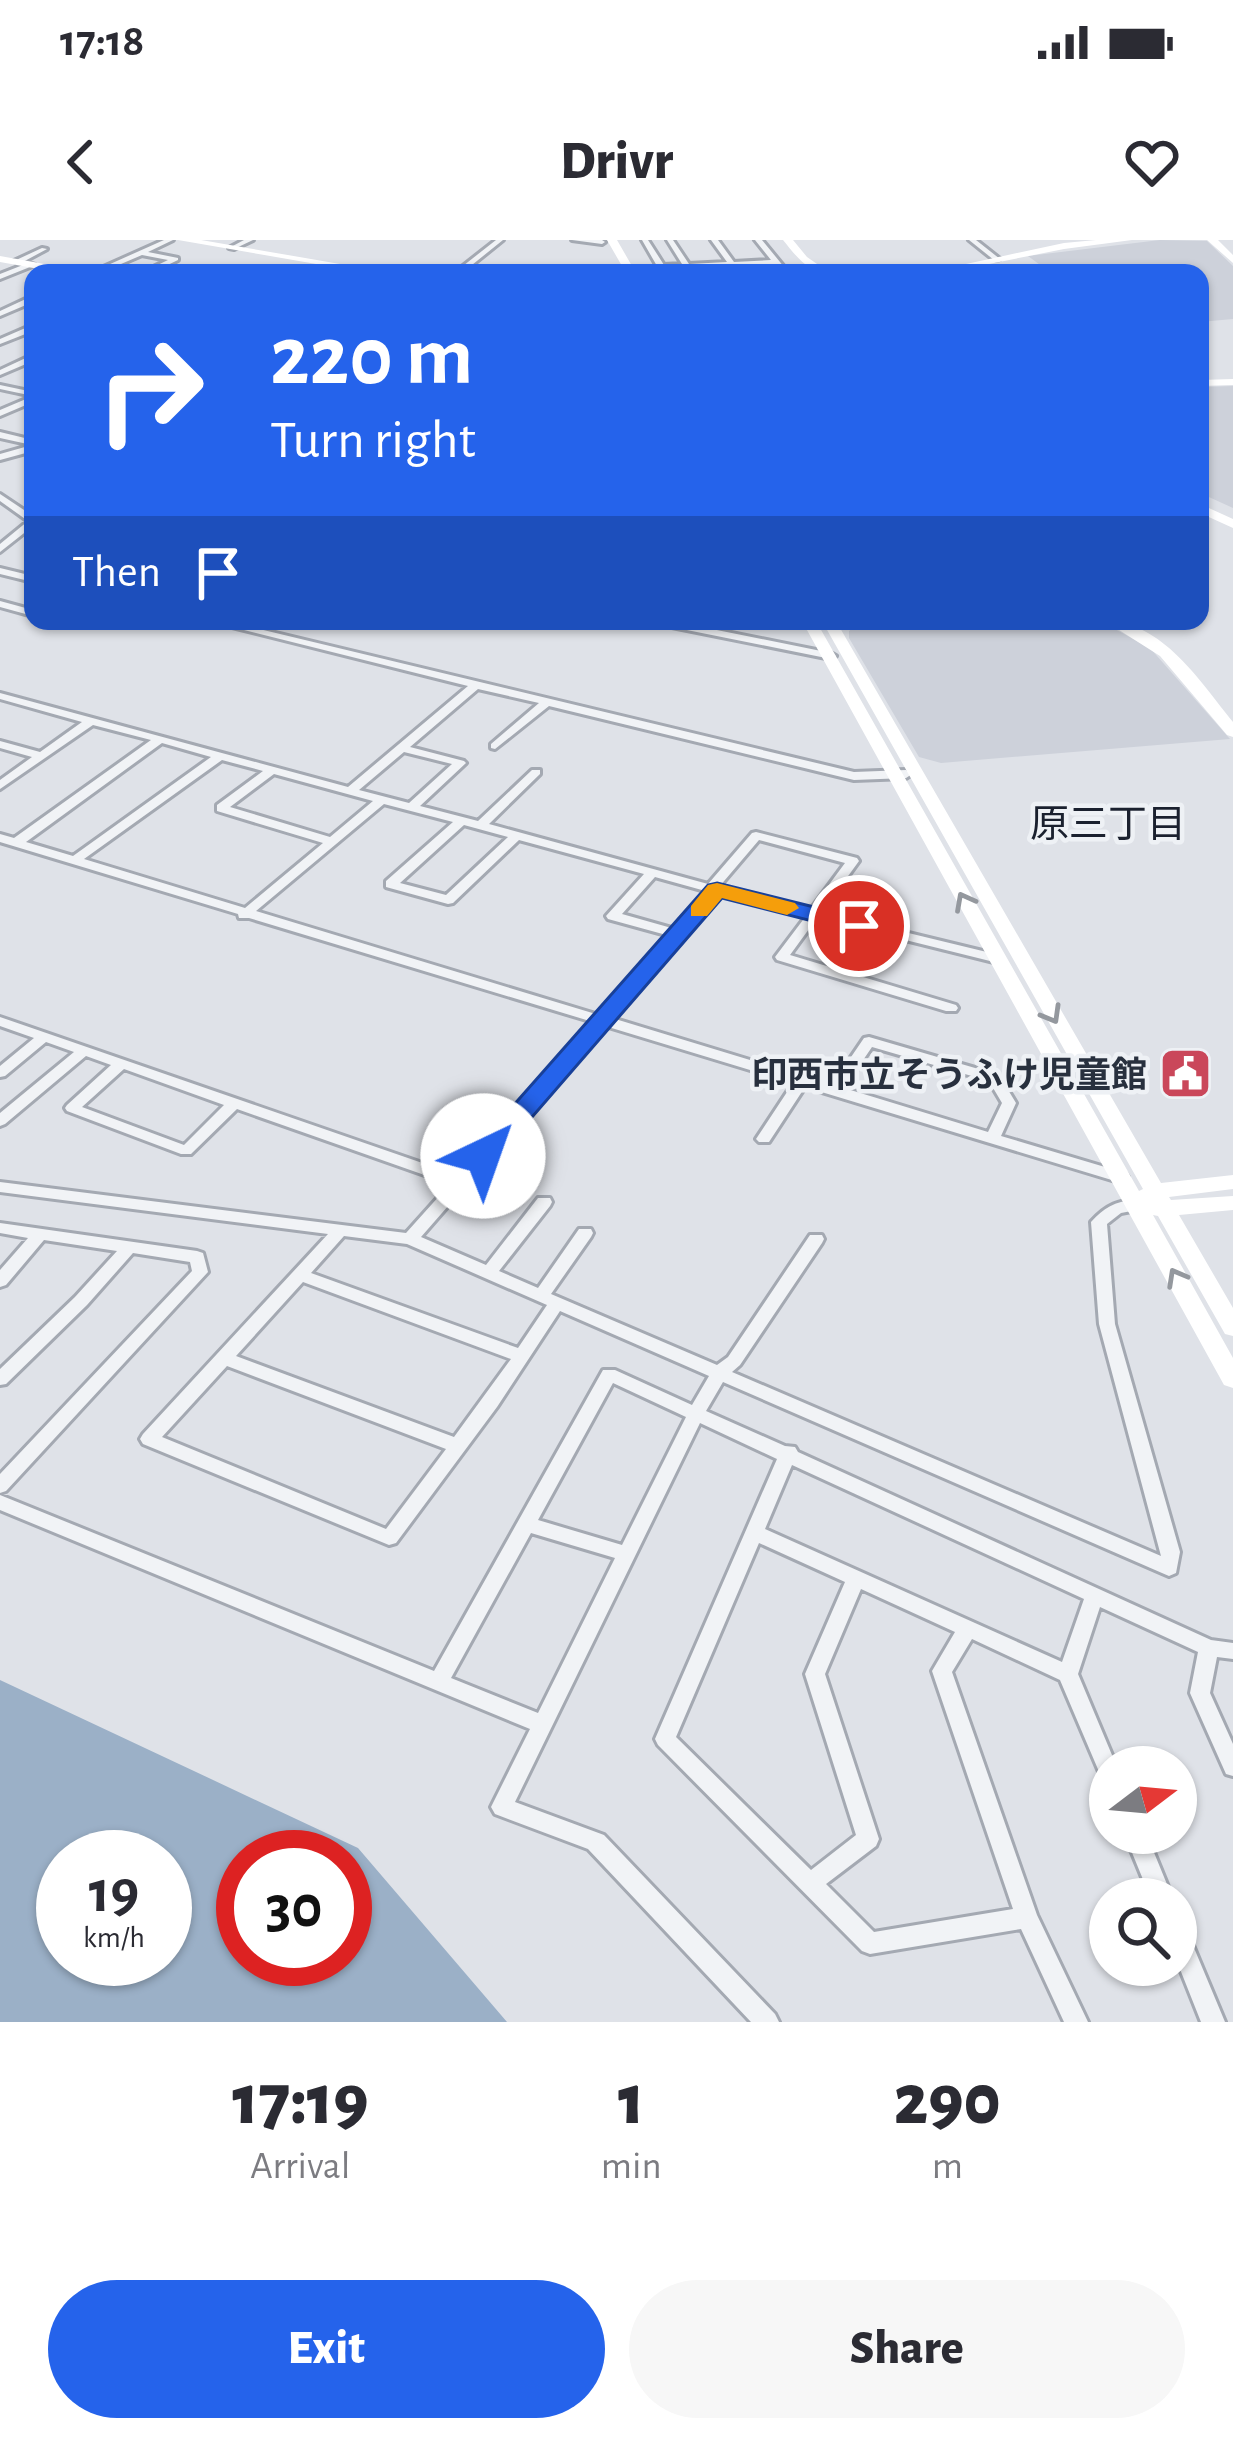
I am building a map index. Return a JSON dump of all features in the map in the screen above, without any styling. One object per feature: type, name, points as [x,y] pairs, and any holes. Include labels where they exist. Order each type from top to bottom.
[{"type":"main road","points":[[184,240],[331,264]]},
{"type":"main road","points":[[788,240],[810,264]]},
{"type":"main road","points":[[972,264],[1127,240]]},
{"type":"main road","points":[[1212,240],[1233,260]]},
{"type":"main road","points":[[0,259],[26,264]]},
{"type":"main road","points":[[825,630],[831,656],[905,774],[994,958],[1120,1177],[1152,1202],[1233,1379]]},
{"type":"main road","points":[[827,630],[1152,1202],[1233,1328]]},
{"type":"main road","points":[[1132,630],[1170,655],[1233,732]]},
{"type":"main road","points":[[1152,1202],[1233,1182]]},
{"type":"main road","points":[[1152,1202],[1233,1203]]},
{"type":"street","points":[[115,264],[170,240]]},
{"type":"street","points":[[232,248],[250,240]]},
{"type":"street","points":[[469,264],[500,240]]},
{"type":"street","points":[[575,240],[605,241]]},
{"type":"street","points":[[714,240],[731,264],[774,262]]},
{"type":"street","points":[[758,240],[774,262]]},
{"type":"street","points":[[972,240],[996,259]]},
{"type":"street","points":[[16,262],[44,250]]},
{"type":"street","points":[[141,253],[176,259],[165,264]]},
{"type":"street","points":[[0,373],[24,362]]},
{"type":"street","points":[[18,365],[24,366]]},
{"type":"street","points":[[0,387],[24,393]]},
{"type":"street","points":[[0,401],[24,387]]},
{"type":"street","points":[[249,630],[854,776],[905,774]]},
{"type":"street","points":[[703,630],[831,656]]},
{"type":"street","points":[[349,792],[475,686]]},
{"type":"street","points":[[0,696],[380,801],[994,958]]},
{"type":"street","points":[[495,746],[546,703]]},
{"type":"street","points":[[0,785],[91,722]]},
{"type":"street","points":[[16,843],[159,740]]},
{"type":"street","points":[[0,744],[42,756]]},
{"type":"street","points":[[401,748],[460,764],[411,808]]},
{"type":"street","points":[[74,861],[219,756]]},
{"type":"street","points":[[272,770],[221,808],[331,841]]},
{"type":"street","points":[[480,826],[536,772]]},
{"type":"street","points":[[244,915],[380,801]]},
{"type":"street","points":[[461,821],[391,884],[448,900],[515,836]]},
{"type":"street","points":[[410,1239],[603,1023],[756,836],[854,861],[782,957],[951,1008]]},
{"type":"street","points":[[0,838],[1120,1177]]},
{"type":"street","points":[[653,872],[613,916],[679,934]]},
{"type":"street","points":[[0,1021],[460,1182]]},
{"type":"street","points":[[0,1072],[44,1036]]},
{"type":"street","points":[[833,1092],[869,1041],[973,1071],[994,1078],[1009,1103],[992,1139]]},
{"type":"street","points":[[0,1120],[85,1050]]},
{"type":"street","points":[[122,1063],[71,1108],[186,1150],[235,1102]]},
{"type":"street","points":[[764,1139],[801,1082]]},
{"type":"street","points":[[0,1187],[410,1239],[1169,1568],[1172,1552],[1107,1324],[1099,1222],[1116,1208],[1152,1202]]},
{"type":"street","points":[[489,1273],[544,1202]]},
{"type":"street","points":[[0,1228],[197,1257],[200,1272],[0,1486]]},
{"type":"street","points":[[340,1231],[227,1359],[148,1439],[389,1538],[522,1356],[585,1233]]},
{"type":"street","points":[[0,1281],[40,1234]]},
{"type":"street","points":[[767,2022],[596,1842],[502,1807],[697,1412],[720,1372],[734,1361],[816,1239]]},
{"type":"street","points":[[0,1379],[129,1247]]},
{"type":"street","points":[[300,1275],[522,1356]]},
{"type":"street","points":[[227,1359],[458,1446]]},
{"type":"street","points":[[437,1683],[530,1525],[609,1374],[1209,1648],[1233,1651]]},
{"type":"street","points":[[788,1452],[665,1739],[870,1943],[1027,1917]]},
{"type":"street","points":[[0,1502],[541,1724]]},
{"type":"street","points":[[530,1525],[628,1554]]},
{"type":"street","points":[[755,1533],[1068,1674]]},
{"type":"street","points":[[811,1883],[868,1840],[815,1674],[856,1578]]},
{"type":"street","points":[[1096,1594],[1068,1674],[1098,1746]]},
{"type":"street","points":[[968,1628],[942,1671],[1027,1917],[1076,2022]]},
{"type":"street","points":[[1209,1648],[1200,1693],[1233,1767]]},
{"type":"street","points":[[1197,1980],[1215,2022],[1233,2019]]},
{"type":"shaded area","points":[[1160,240],[1207,241],[1233,266],[1233,319],[1209,321],[1209,264],[1039,264],[1028,256]]},
{"type":"shaded area","points":[[1233,386],[1233,508],[1209,497],[1209,387]]},
{"type":"shaded area","points":[[1117,630],[1150,648],[1230,739],[941,763],[919,757],[849,631]]},
{"type":"water","points":[[0,1680],[320,1830],[216,1830],[216,1986],[372,1986],[372,1864],[507,2022],[0,2022]]},
{"type":"slow traffic","points":[[699,911],[717,890],[787,908]]},
{"type":"place","name":"印西市立そうふけ児童館","points":[[1186,1074]]},
{"type":"district","name":"原三丁目","points":[[1108,823]]},
{"type":"route","points":[[483,1156],[717,890],[859,926]]}]
